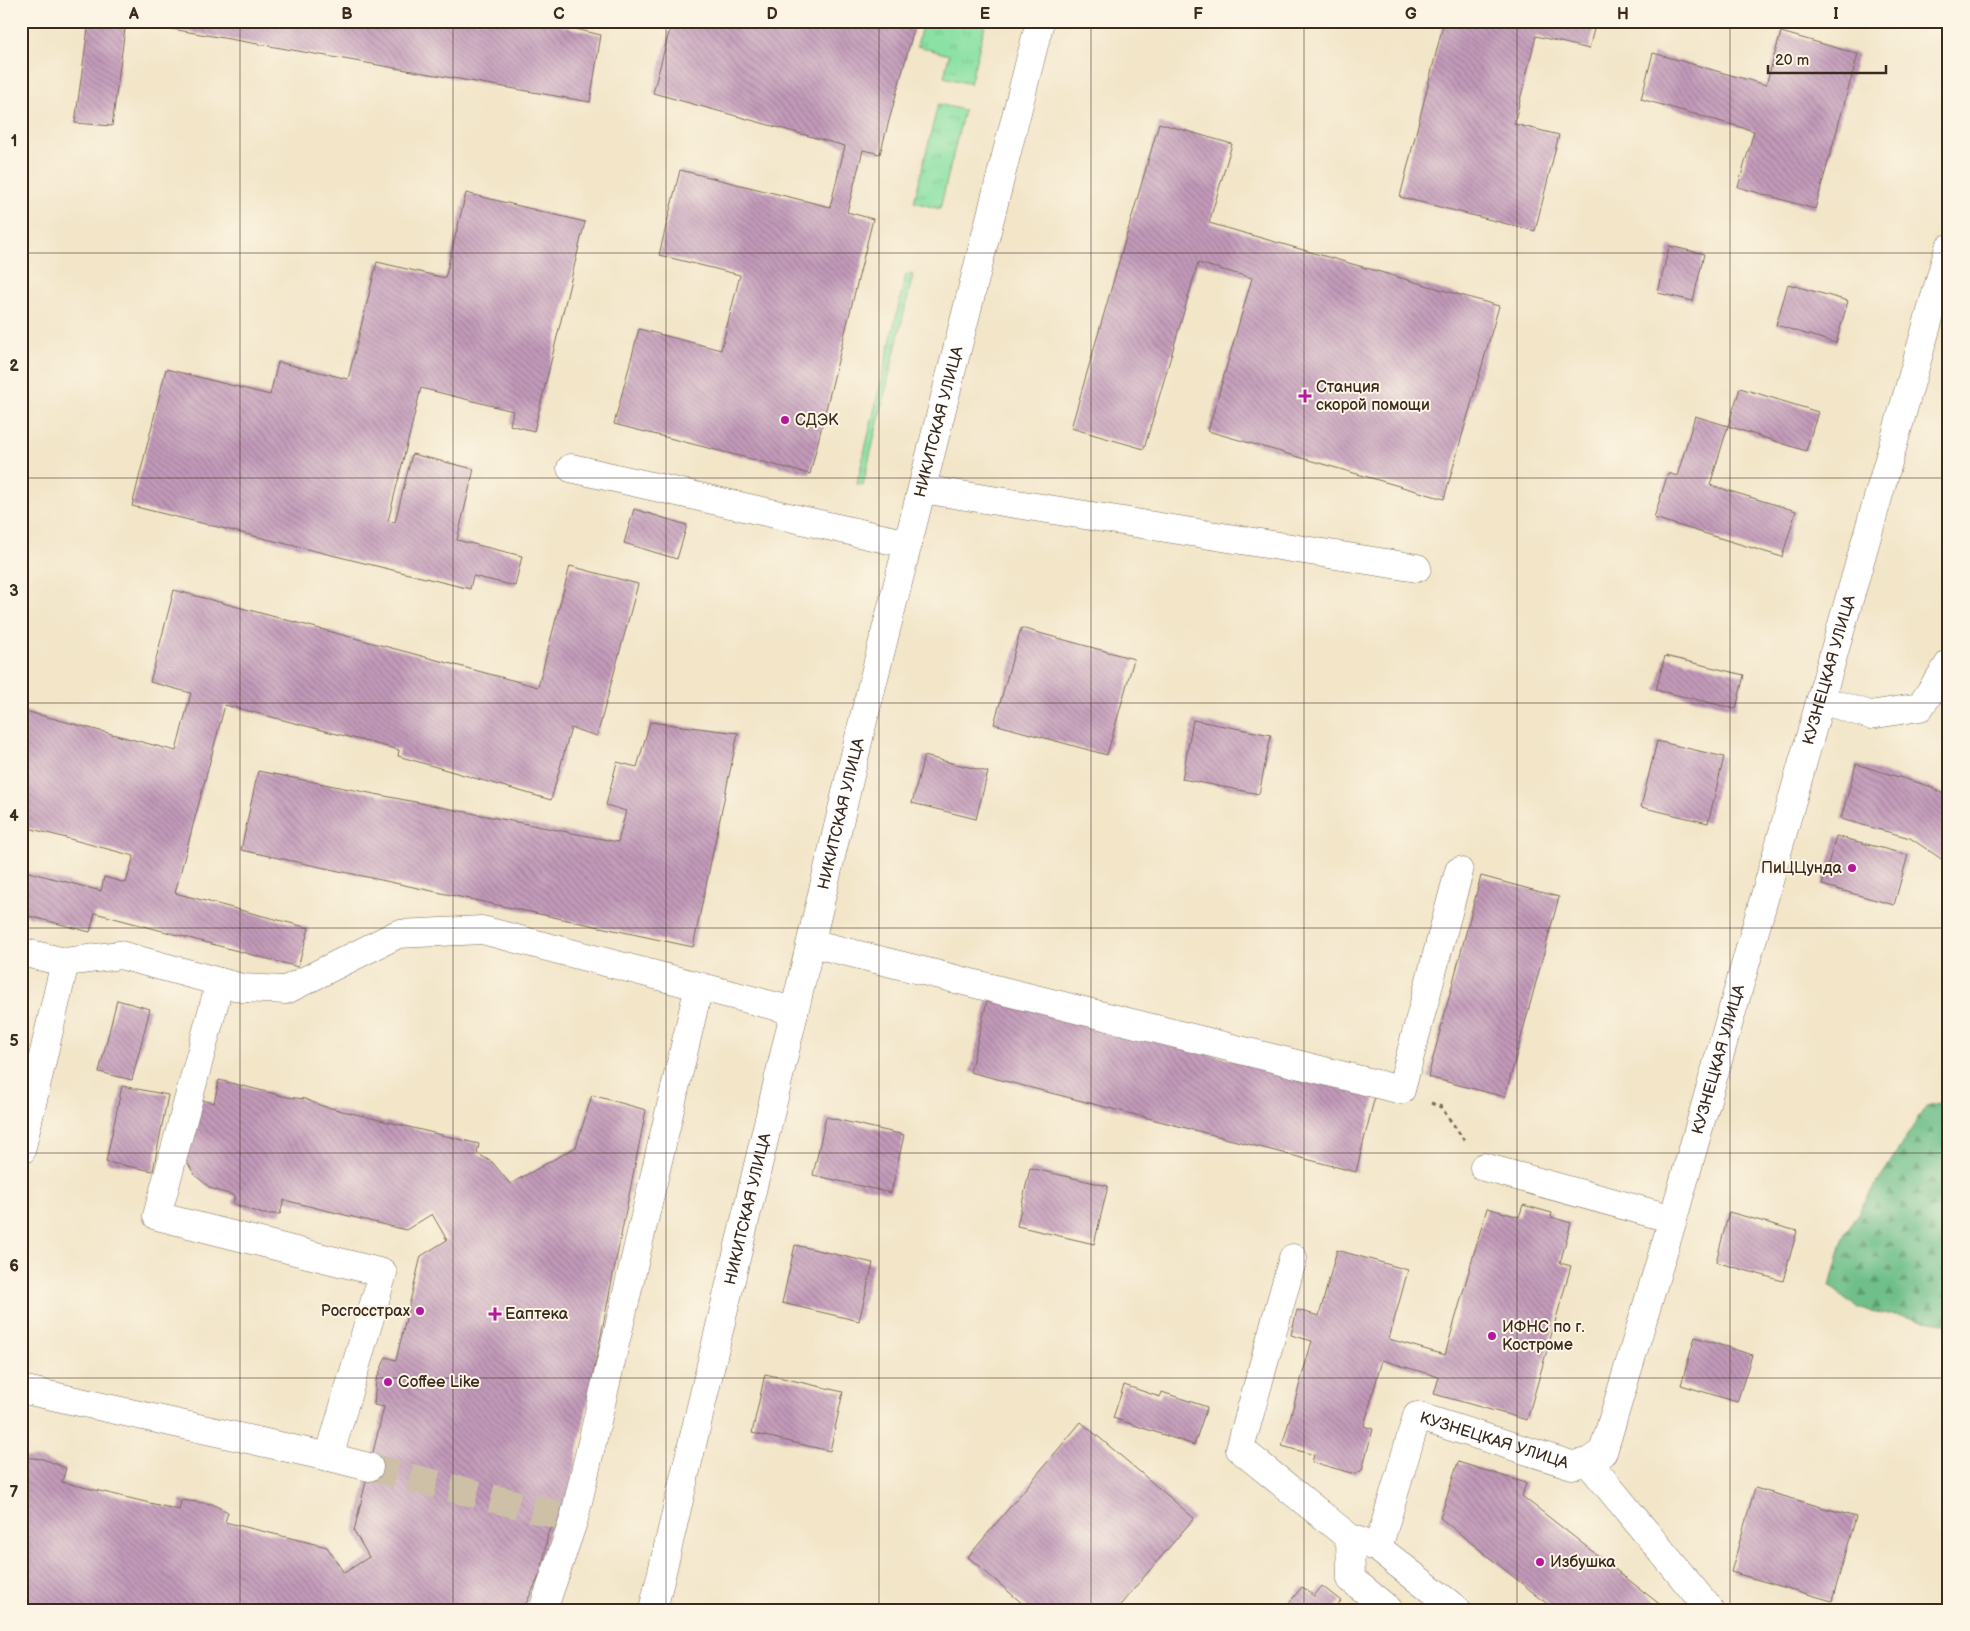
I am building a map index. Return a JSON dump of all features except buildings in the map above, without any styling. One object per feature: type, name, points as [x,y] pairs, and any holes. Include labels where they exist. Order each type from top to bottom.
[{"type":"street","name":"НИКИТСКАЯ УЛИЦА","points":[[653,1610],[862,725],[1040,21]]},
{"type":"street","name":"КУЗНЕЦКАЯ УЛИЦА","points":[[1378,1548],[1417,1416],[1572,1465],[1588,1462],[1602,1452],[1673,1219],[1949,248]]},
{"type":"street","points":[[572,468],[908,544]]},
{"type":"street","points":[[922,490],[1417,568]]},
{"type":"street","points":[[1821,700],[1870,715],[1920,707],[1949,664]]},
{"type":"street","points":[[811,943],[1401,1090],[1459,870]]},
{"type":"street","points":[[21,952],[65,962],[120,955],[242,988],[286,990],[398,934],[482,930],[794,1011]]},
{"type":"street","points":[[21,1151],[65,962]]},
{"type":"street","points":[[220,982],[157,1216],[383,1273],[329,1457]]},
{"type":"street","points":[[543,1610],[574,1519],[699,986]]},
{"type":"street","points":[[1484,1167],[1673,1219]]},
{"type":"street","points":[[1293,1258],[1240,1449],[1350,1538],[1378,1548],[1456,1610]]},
{"type":"street","points":[[21,1389],[369,1467]]},
{"type":"street","points":[[1588,1462],[1710,1610]]},
{"type":"street","points":[[1350,1538],[1351,1579],[1389,1610]]},
{"type":"path","points":[[1401,1090],[1441,1107],[1484,1167]]},
{"type":"green space","points":[[923,21],[986,21],[970,84],[944,77],[949,55],[917,46]]},
{"type":"green space","points":[[938,104],[964,110],[940,209],[914,202]]},
{"type":"green space","points":[[906,274],[913,275],[863,485],[857,484]]},
{"type":"green space","points":[[1949,1101],[1949,1324],[1858,1309],[1830,1286],[1844,1235],[1926,1106]]},
{"type":"tunnel","points":[[369,1467],[574,1519]]},
{"type":"place","name":"Станция скорой помощи","points":[[1305,396]]},
{"type":"place","name":"СДЭК","points":[[785,420]]},
{"type":"place","name":"ПиЦЦунда","points":[[1852,868]]},
{"type":"place","name":"Росгосстрах","points":[[420,1311]]},
{"type":"place","name":"Еаптека","points":[[495,1314]]},
{"type":"place","name":"ИФНС по г. Костроме","points":[[1492,1336]]},
{"type":"place","name":"Coffee Like","points":[[388,1382]]},
{"type":"place","name":"Избушка","points":[[1540,1562]]}]
